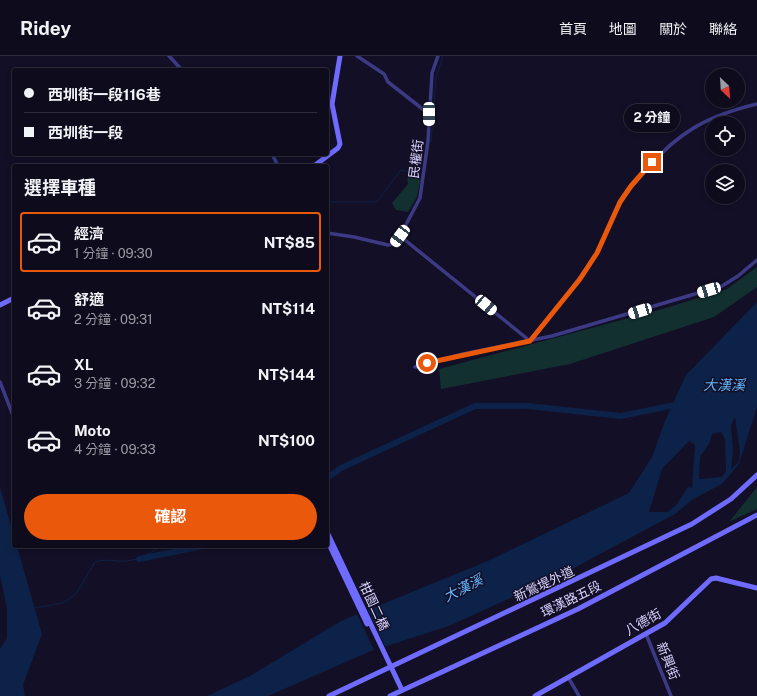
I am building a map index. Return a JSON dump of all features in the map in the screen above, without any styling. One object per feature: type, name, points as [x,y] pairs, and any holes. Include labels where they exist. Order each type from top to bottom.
[{"type":"street","points":[[170,56],[180,68]]},
{"type":"street","points":[[329,155],[338,148],[340,144],[332,104],[340,56]]},
{"type":"street","points":[[357,56],[384,74],[388,82],[429,114]]},
{"type":"street","name":"民權街","points":[[400,236],[420,198],[428,141],[432,73],[438,56]]},
{"type":"street","points":[[530,341],[580,279],[597,253],[620,202],[631,186],[662,150],[687,130],[716,116],[757,104]]},
{"type":"street","points":[[317,164],[327,156]]},
{"type":"street","points":[[329,233],[354,237],[388,246],[394,244],[400,236],[530,341]]},
{"type":"street","points":[[415,366],[463,354],[530,341],[627,316],[722,286],[738,276],[757,260]]},
{"type":"street","points":[[0,305],[12,299]]},
{"type":"street","points":[[0,382],[12,413]]},
{"type":"street","name":"新鶯堤外道","points":[[329,696],[678,532],[731,499],[757,475]]},
{"type":"street","name":"環漢路五段","points":[[390,696],[401,693],[578,609],[757,516]]},
{"type":"street","name":"柑園二橋","points":[[329,536],[401,693]]},
{"type":"street","name":"柑園二橋","points":[[329,544],[401,693]]},
{"type":"street","name":"八德街","points":[[535,696],[669,620],[711,579],[716,578],[757,588]]},
{"type":"street","name":"新興街","points":[[646,634],[671,696]]},
{"type":"street","points":[[568,677],[579,696]]},
{"type":"street","points":[[401,693],[405,696]]},
{"type":"green space","points":[[407,175],[421,177],[417,197],[408,212],[396,210],[392,203],[408,184]]},
{"type":"green space","points":[[757,267],[757,287],[714,317],[570,364],[441,389],[439,369],[666,308],[727,289]]},
{"type":"green space","points":[[757,487],[757,509],[729,522]]},
{"type":"water","name":"大漢溪","points":[[757,302],[757,407],[739,464],[722,484],[693,499],[675,514],[559,576],[449,626],[371,651],[268,696],[207,696],[250,676],[341,621],[490,560],[629,493],[652,457],[665,421],[686,375]],"holes":[[[735,417],[740,453],[739,462],[731,469],[733,451],[731,425]],[[721,432],[725,439],[726,472],[721,477],[699,479],[700,457],[709,444],[712,434]],[[689,441],[695,445],[692,488],[688,487],[677,504],[668,512],[649,512],[662,469]]]},
{"type":"water","points":[[0,487],[12,529],[12,548],[18,548],[42,634],[23,685],[25,696],[0,696],[0,649],[7,638],[7,609],[0,575]]},
{"type":"pier","points":[[367,608],[386,648],[375,652],[356,612]]},
{"type":"waterway","points":[[431,142],[436,78],[443,56]]},
{"type":"waterway","points":[[329,202],[377,202],[401,170],[415,173],[422,168]]},
{"type":"waterway","points":[[329,477],[341,468],[475,406],[528,406],[621,416],[680,404]]},
{"type":"waterway","points":[[34,608],[63,603],[76,594],[95,562],[103,560],[122,561],[136,559],[149,554],[158,548]]},
{"type":"waterway","points":[[139,559],[193,548]]},
{"type":"route","points":[[427,363],[463,354],[530,341],[580,279],[597,253],[620,202],[631,186],[652,162]]}]
